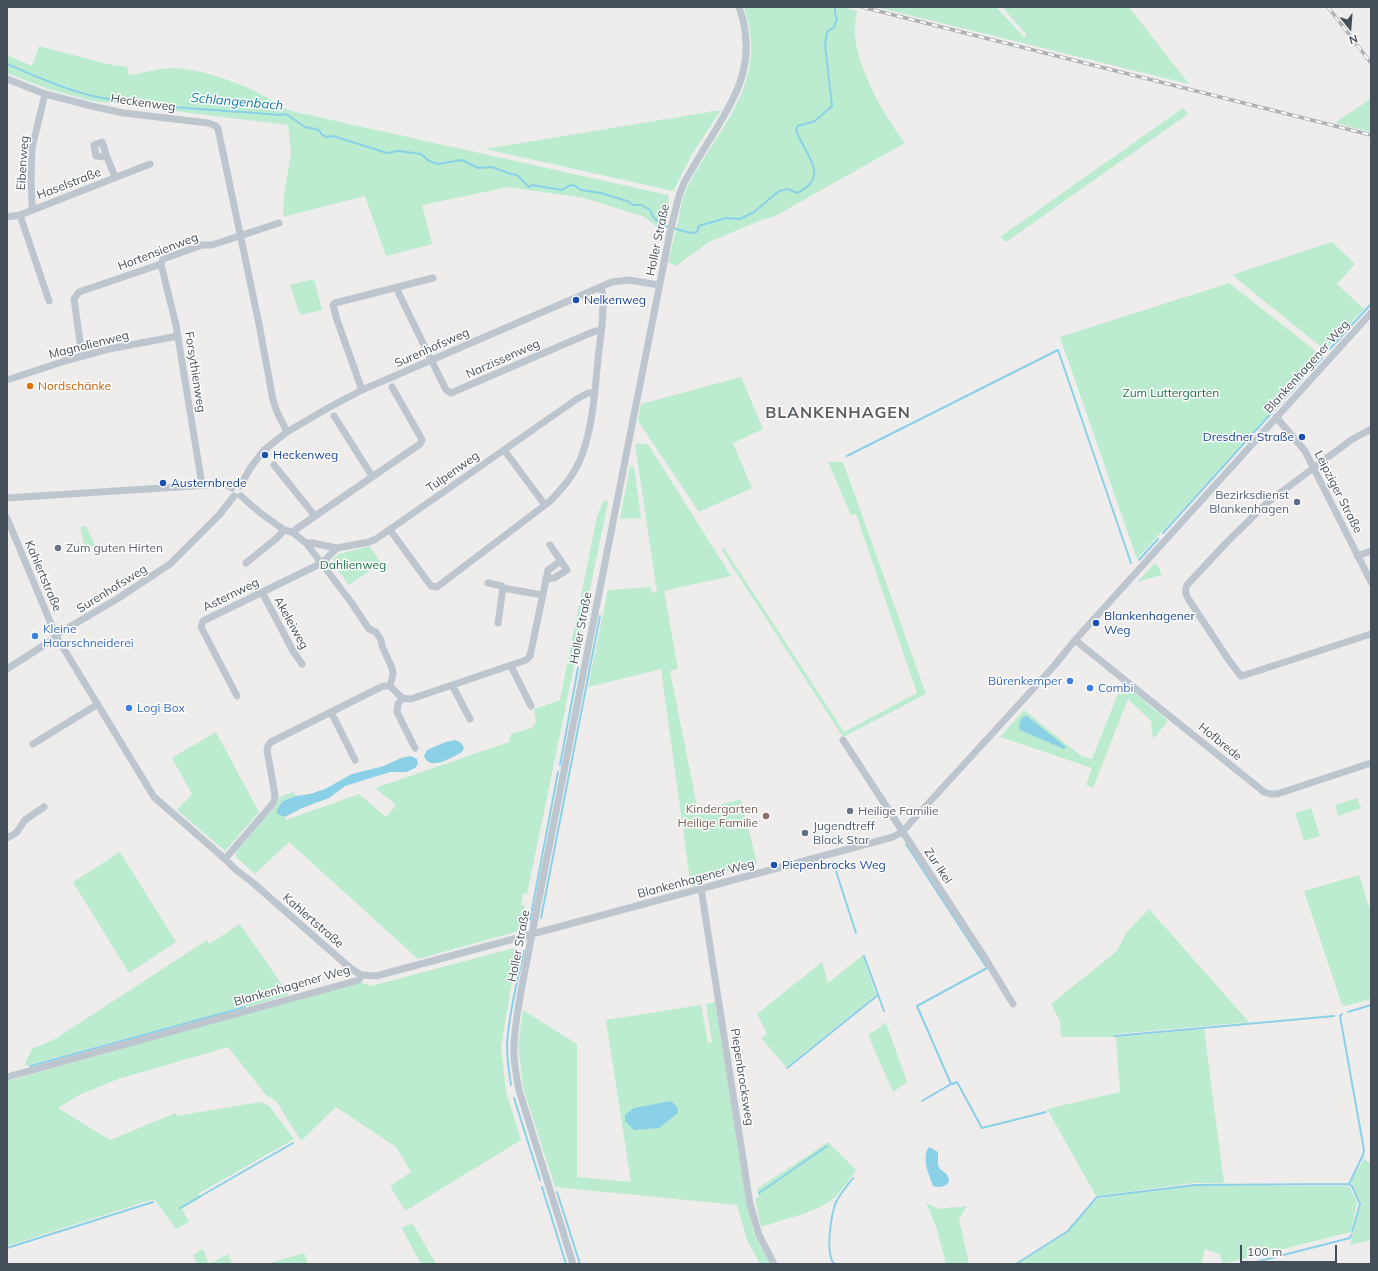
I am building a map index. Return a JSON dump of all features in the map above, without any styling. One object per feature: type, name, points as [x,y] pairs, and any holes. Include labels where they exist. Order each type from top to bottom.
[{"type":"street","name":"Holler Straße","points":[[573,1264],[519,1090],[513,1045],[532,935],[670,232],[679,196],[684,183],[734,101],[740,85],[746,56],[746,43],[745,31],[739,7]]},
{"type":"street","name":"Heckenweg","points":[[7,79],[45,94],[96,107],[208,123],[216,126],[259,324],[273,400],[287,432]]},
{"type":"street","name":"Eibenweg","points":[[33,210],[31,178],[32,148],[45,94]]},
{"type":"street","name":"Haselstraße","points":[[107,157],[115,177]]},
{"type":"street","name":"Haselstraße","points":[[7,217],[20,215],[150,164]]},
{"type":"street","points":[[20,215],[50,301]]},
{"type":"street","points":[[240,235],[279,223]]},
{"type":"street","name":"Hortensienweg","points":[[82,356],[74,299],[79,292],[161,264],[163,259],[202,245],[212,245],[240,235]]},
{"type":"street","name":"Forsythienweg","points":[[161,264],[178,336],[202,485]]},
{"type":"street","points":[[362,390],[333,305],[335,303],[433,278]]},
{"type":"street","name":"Surenhofsweg","points":[[240,486],[251,467],[264,450],[287,432],[362,390],[612,282],[622,280],[659,285]]},
{"type":"street","points":[[390,530],[431,586],[437,587],[544,505],[562,488],[572,475],[581,456],[592,411],[601,331],[603,293],[601,287]]},
{"type":"street","points":[[397,288],[432,360]]},
{"type":"street","name":"Blankenhagener Weg","points":[[7,1077],[358,980],[361,975],[376,976],[532,935],[893,837],[902,832],[1054,666],[1075,640],[1371,313]]},
{"type":"street","name":"Narzissenweg","points":[[432,360],[446,390],[451,393],[595,331],[601,331]]},
{"type":"street","name":"Magnolienweg","points":[[7,380],[82,356],[178,336]]},
{"type":"street","points":[[292,532],[420,444],[422,440],[392,387]]},
{"type":"street","name":"Tulpenweg","points":[[337,548],[369,542],[390,530],[577,399],[588,393],[594,393]]},
{"type":"street","points":[[334,416],[372,476]]},
{"type":"street","name":"Leipziger Straße","points":[[1276,417],[1305,451],[1371,582]]},
{"type":"street","points":[[1371,429],[1351,440],[1268,502],[1187,585],[1185,594],[1241,676],[1245,676],[1371,634]]},
{"type":"street","points":[[504,450],[544,505]]},
{"type":"street","points":[[274,465],[315,516]]},
{"type":"street","points":[[7,498],[202,485],[225,484],[232,488]]},
{"type":"street","points":[[232,488],[236,485],[240,486],[243,491],[237,496]]},
{"type":"street","points":[[232,488],[231,492],[284,530],[292,532],[306,543],[322,563],[369,629],[376,632],[382,640],[382,646],[392,668],[393,674],[390,686]]},
{"type":"street","name":"Surenhofsweg","points":[[7,669],[56,636],[170,564],[237,496]]},
{"type":"street","name":"Kahlertstraße","points":[[7,518],[56,636],[154,797],[225,859],[239,866],[252,882],[349,967],[361,975]]},
{"type":"street","points":[[246,562],[277,538],[284,530]]},
{"type":"street","points":[[306,543],[312,542],[337,548]]},
{"type":"street","points":[[546,579],[554,578],[567,570],[550,545]]},
{"type":"street","points":[[322,563],[337,548]]},
{"type":"street","points":[[1358,556],[1371,552]]},
{"type":"street","points":[[225,859],[274,802],[275,795],[267,750],[271,742],[383,686],[390,686],[402,698],[411,699],[526,660],[530,656],[548,570],[561,560]]},
{"type":"street","name":"Asternweg","points":[[238,696],[201,627],[203,620],[322,563]]},
{"type":"street","points":[[488,583],[502,586],[503,588],[542,595]]},
{"type":"street","points":[[498,623],[503,588]]},
{"type":"street","name":"Akeleiweg","points":[[262,592],[293,651],[302,664]]},
{"type":"street","name":"Hofbrede","points":[[1075,640],[1264,792],[1277,794],[1371,763]]},
{"type":"street","points":[[511,666],[531,706]]},
{"type":"street","points":[[452,685],[470,719]]},
{"type":"street","points":[[402,698],[398,704],[397,712],[415,748]]},
{"type":"street","points":[[32,744],[98,704]]},
{"type":"street","points":[[330,712],[355,760]]},
{"type":"street","name":"Zur Ikel","points":[[842,740],[981,952],[1013,1004]]},
{"type":"street","points":[[7,838],[16,833],[25,820],[44,807]]},
{"type":"street","name":"Piepenbrocksweg","points":[[701,888],[750,1204],[760,1235],[774,1264]]},
{"type":"green space","points":[[744,7],[842,7],[857,11],[855,32],[857,48],[866,77],[881,107],[905,143],[775,216],[761,220],[709,242],[676,266],[668,262],[682,202],[688,186],[730,116],[739,99],[746,80],[750,61],[751,40]]},
{"type":"green space","points":[[876,7],[996,7],[1025,38],[1026,34],[1002,7],[1129,7],[1189,84]]},
{"type":"green space","points":[[39,46],[107,64],[127,67],[129,75],[171,68],[201,72],[242,85],[291,111],[668,195],[669,201],[661,231],[645,217],[584,198],[509,187],[422,205],[432,244],[386,256],[365,196],[283,217],[284,195],[291,153],[288,125],[93,101],[48,89],[7,73],[7,55],[32,66]]},
{"type":"green space","points":[[1371,98],[1371,132],[1335,123],[1362,104]]},
{"type":"green space","points":[[1183,108],[1188,114],[1006,242],[1000,237]]},
{"type":"green space","points":[[721,110],[693,153],[673,191],[485,149]]},
{"type":"green space","points":[[1332,242],[1355,264],[1337,284],[1364,309],[1325,350],[1232,275]]},
{"type":"green space","points":[[314,279],[322,310],[300,315],[290,285]]},
{"type":"green space","name":"Zum Luttergarten","points":[[1229,283],[1322,356],[1137,559],[1060,337]]},
{"type":"green space","points":[[741,377],[763,429],[733,443],[752,488],[699,512],[638,421],[641,404]]},
{"type":"green space","points":[[635,444],[648,444],[731,576],[664,591],[678,669],[670,671],[698,811],[741,799],[757,863],[697,879],[697,885],[691,887],[661,669],[588,687],[608,590],[651,587],[652,593],[657,592]]},
{"type":"green space","points":[[828,462],[843,462],[926,694],[843,737],[721,549],[724,548],[844,732],[917,693],[856,514],[851,515]]},
{"type":"green space","points":[[630,466],[634,467],[641,518],[620,519]]},
{"type":"green space","points":[[604,500],[608,502],[527,894],[523,893],[521,905],[525,906],[521,927],[515,932],[418,959],[289,842],[255,874],[236,857],[236,852],[278,803],[279,797],[294,792],[296,796],[283,801],[277,814],[285,817],[286,820],[359,794],[386,817],[396,805],[375,788],[509,742],[511,734],[532,728],[536,722],[534,709],[560,700],[597,516]]},
{"type":"green space","points":[[86,526],[95,545],[85,550],[80,527]]},
{"type":"green space","name":"Dahlienweg","points":[[369,546],[381,563],[349,585],[334,565],[334,558],[339,554]]},
{"type":"green space","points":[[1155,563],[1162,575],[1137,582]]},
{"type":"green space","points":[[1123,683],[1168,721],[1153,739],[1151,721],[1128,699],[1093,788],[1086,785],[1092,768],[1000,737],[1024,710],[1081,756],[1092,759]]},
{"type":"green space","points":[[216,732],[259,812],[225,851],[177,810],[192,794],[172,758]]},
{"type":"green space","points":[[1357,798],[1361,808],[1338,816],[1335,805]]},
{"type":"green space","points":[[1311,808],[1320,836],[1304,841],[1295,813]]},
{"type":"green space","points":[[120,852],[176,942],[129,973],[73,882]]},
{"type":"green space","points":[[1359,875],[1371,913],[1371,999],[1345,1006],[1342,1005],[1304,891]]},
{"type":"green space","points":[[1149,909],[1249,1022],[1116,1034],[1116,1037],[1061,1037],[1060,1021],[1051,1004],[1117,951],[1126,933]]},
{"type":"green space","points":[[240,924],[289,995],[24,1066],[32,1049],[55,1039],[207,940],[209,944]]},
{"type":"green space","points":[[518,947],[501,1046],[506,1091],[521,1140],[405,1211],[390,1186],[411,1172],[396,1147],[336,1107],[301,1141],[276,1101],[266,1095],[228,1047],[118,1079],[79,1095],[58,1108],[110,1140],[176,1113],[177,1116],[260,1102],[269,1106],[294,1139],[198,1194],[202,1197],[182,1209],[189,1222],[176,1229],[154,1199],[7,1246],[7,1081],[360,982],[371,986]]},
{"type":"green space","points":[[863,955],[876,995],[786,1067],[761,1038],[767,1033],[757,1014],[822,962],[828,983]]},
{"type":"green space","points":[[715,1002],[747,1205],[755,1236],[770,1264],[760,1264],[747,1240],[737,1205],[555,1187],[523,1087],[518,1045],[523,1010],[577,1044],[577,1177],[631,1182],[606,1020],[701,1005],[708,1043],[712,1042],[706,1004]]},
{"type":"green space","points":[[886,1023],[907,1082],[893,1092],[868,1035]]},
{"type":"green space","points":[[1204,1029],[1224,1183],[1193,1183],[1096,1196],[1047,1109],[1120,1092],[1116,1037]]},
{"type":"green space","points":[[828,1142],[856,1170],[841,1191],[821,1207],[801,1215],[761,1227],[755,1199],[759,1197],[757,1189]]},
{"type":"green space","points":[[1364,1159],[1371,1164],[1371,1240],[1350,1245],[1361,1203],[1351,1181]]},
{"type":"green space","points":[[1194,1186],[1346,1186],[1350,1187],[1357,1203],[1351,1232],[1223,1264],[1219,1254],[1205,1249],[1201,1264],[1018,1264],[1068,1232],[1098,1198]]},
{"type":"green space","points":[[926,1203],[939,1209],[967,1206],[959,1219],[969,1264],[946,1264],[936,1226]]},
{"type":"green space","points":[[413,1224],[436,1264],[421,1264],[401,1227]]},
{"type":"green space","points":[[203,1249],[209,1264],[197,1264],[193,1255]]},
{"type":"green space","points":[[304,1253],[308,1264],[266,1264]]},
{"type":"green space","points":[[228,1254],[232,1264],[209,1264]]},
{"type":"water","points":[[1027,716],[1066,747],[1064,749],[1020,730],[1019,726],[1021,719]]},
{"type":"water","points":[[455,740],[460,742],[464,747],[462,752],[442,762],[431,763],[427,761],[424,756],[427,750]]},
{"type":"water","points":[[411,756],[417,759],[418,764],[415,768],[406,772],[390,772],[345,786],[329,798],[302,808],[285,817],[277,814],[277,809],[283,801],[296,796],[310,794],[325,789],[352,774],[384,766],[401,758]]},
{"type":"water","points":[[671,1101],[678,1108],[678,1113],[659,1128],[634,1130],[625,1121],[625,1115],[634,1108]]},
{"type":"water","points":[[929,1147],[938,1152],[938,1165],[948,1177],[949,1182],[944,1186],[933,1186],[926,1161]]},
{"type":"waterway","name":"Schlangenbach","points":[[673,228],[690,233],[697,232],[699,226],[726,218],[740,219],[754,212],[779,191],[788,189],[797,193],[808,186],[813,179],[813,164],[796,130],[798,126],[815,121],[832,106],[825,45],[827,32],[834,27],[837,19],[835,7]]},
{"type":"waterway","name":"Schlangenbach","points":[[7,64],[71,90],[93,96],[139,104],[279,115],[286,114],[305,127],[319,130],[322,135],[327,137],[333,136],[387,153],[398,151],[421,154],[429,161],[438,164],[462,160],[478,168],[492,167],[517,175],[529,187],[532,185],[562,190],[568,186],[574,185],[581,190],[601,193],[627,201],[633,205],[642,205],[650,210],[654,218],[663,225],[669,227]]},
{"type":"waterway","points":[[1329,350],[1371,304]]},
{"type":"waterway","points":[[847,456],[1058,350],[1131,563]]},
{"type":"waterway","points":[[1310,371],[1323,357]]},
{"type":"waterway","points":[[1163,533],[1304,377]]},
{"type":"waterway","points":[[1139,560],[1158,539]]},
{"type":"waterway","points":[[541,918],[600,616]]},
{"type":"waterway","points":[[560,765],[578,668]]},
{"type":"waterway","points":[[530,920],[558,772]]},
{"type":"waterway","points":[[906,844],[987,968],[917,1006],[951,1084],[922,1101]]},
{"type":"waterway","points":[[833,862],[856,933]]},
{"type":"waterway","points":[[511,1085],[507,1055],[508,1033],[524,951]]},
{"type":"waterway","points":[[864,956],[884,1011]]},
{"type":"waterway","points":[[787,1068],[878,995]]},
{"type":"waterway","points":[[1348,1012],[1371,1005]]},
{"type":"waterway","points":[[30,1066],[245,1007]]},
{"type":"waterway","points":[[1342,1014],[1340,1016],[1364,1150],[1349,1184]]},
{"type":"waterway","points":[[1115,1036],[1334,1016]]},
{"type":"waterway","points":[[952,1084],[957,1082],[982,1128],[1046,1112]]},
{"type":"waterway","points":[[514,1098],[540,1180]]},
{"type":"waterway","points":[[180,1208],[293,1143]]},
{"type":"waterway","points":[[759,1193],[827,1146]]},
{"type":"waterway","points":[[834,1264],[831,1259],[829,1243],[832,1216],[836,1202],[853,1178]]},
{"type":"waterway","points":[[1016,1264],[1068,1231],[1097,1197],[1195,1185],[1349,1184],[1352,1186],[1360,1204],[1352,1232]]},
{"type":"waterway","points":[[542,1187],[566,1264]]},
{"type":"waterway","points":[[557,1192],[580,1264]]},
{"type":"waterway","points":[[7,1248],[153,1202]]},
{"type":"waterway","points":[[1248,1264],[1350,1238],[1351,1235]]},
{"type":"railway","points":[[862,7],[1371,135]]},
{"type":"railway","points":[[1328,7],[1371,63]]},
{"type":"place","name":"Nelkenweg","points":[[576,300]]},
{"type":"place","name":"Nordschänke","points":[[30,386]]},
{"type":"place","name":"Dresdner Straße","points":[[1302,437]]},
{"type":"place","name":"Heckenweg","points":[[265,455]]},
{"type":"place","name":"Austernbrede","points":[[163,483]]},
{"type":"place","name":"Bezirksdienst Blankenhagen","points":[[1297,502]]},
{"type":"place","name":"Zum guten Hirten","points":[[58,548]]},
{"type":"place","name":"Blankenhagener Weg","points":[[1096,623]]},
{"type":"place","name":"Kleine Haarschneiderei","points":[[35,636]]},
{"type":"place","name":"Bürenkemper","points":[[1070,681]]},
{"type":"place","name":"Combi","points":[[1090,688]]},
{"type":"place","name":"Logi Box","points":[[129,708]]},
{"type":"place","name":"Heilige Familie","points":[[850,811]]},
{"type":"place","name":"Kindergarten Heilige Familie","points":[[766,816]]},
{"type":"place","name":"Jugendtreff Black Star","points":[[805,833]]},
{"type":"place","name":"Piepenbrocks Weg","points":[[774,865]]},
{"type":"district","name":"BLANKENHAGEN","points":[[838,413]]}]
